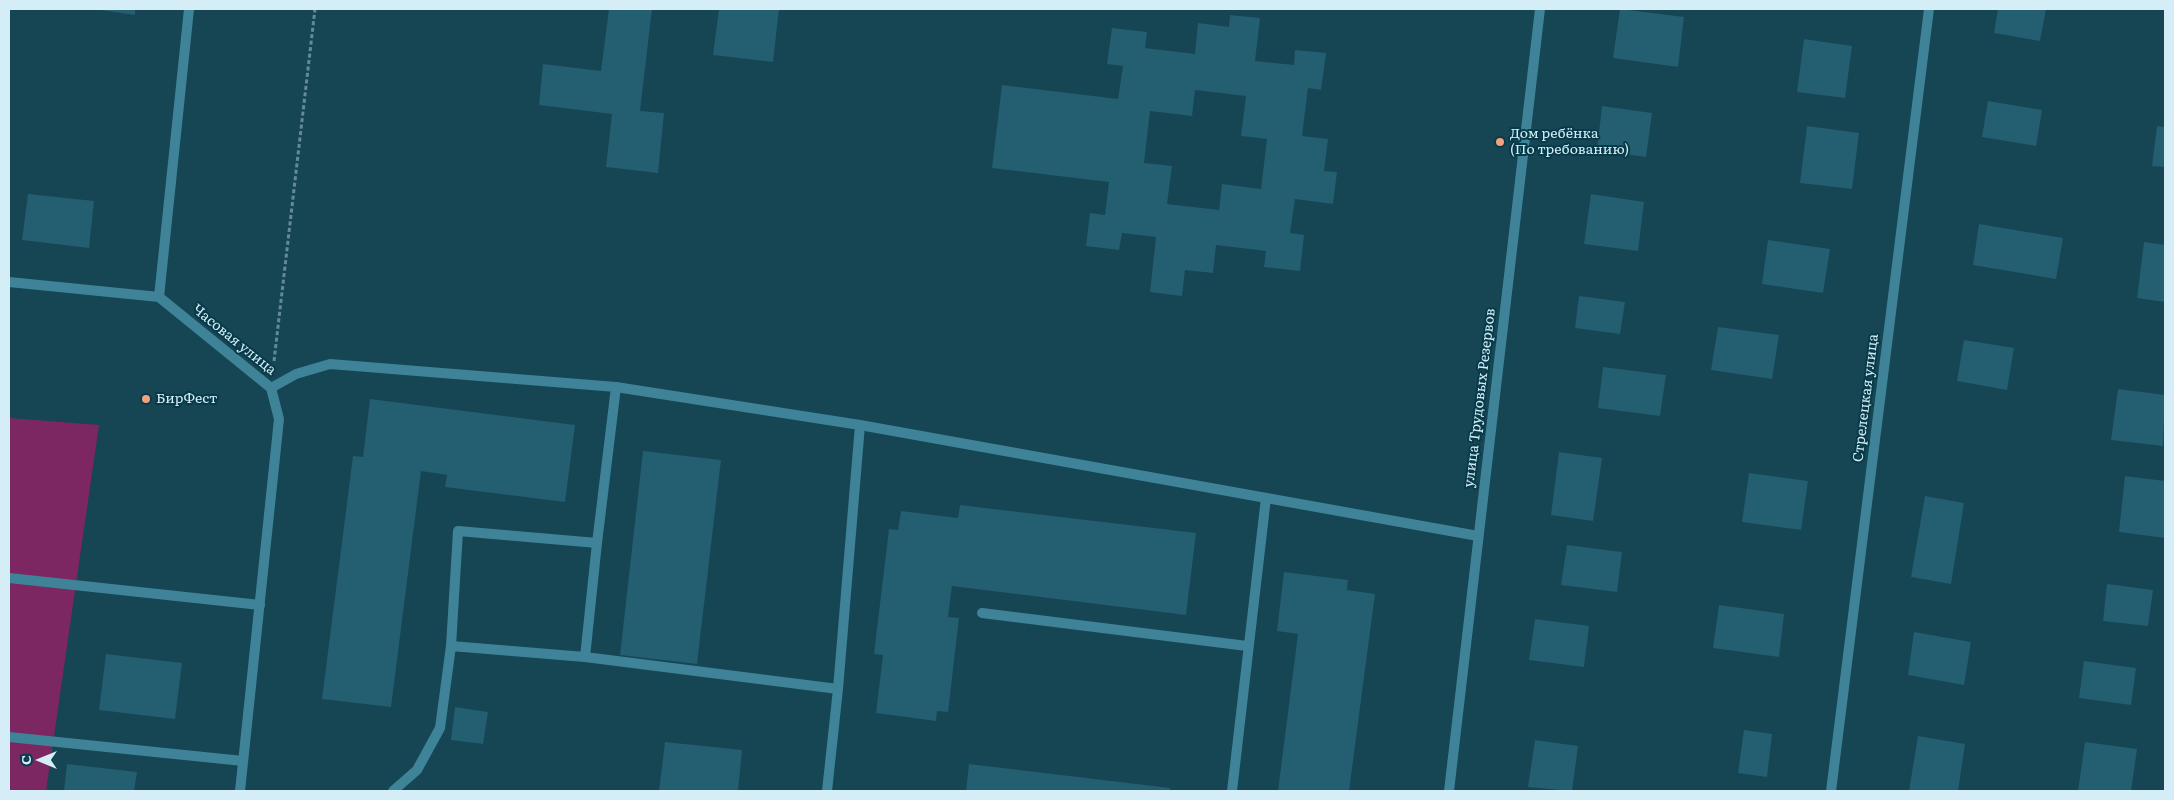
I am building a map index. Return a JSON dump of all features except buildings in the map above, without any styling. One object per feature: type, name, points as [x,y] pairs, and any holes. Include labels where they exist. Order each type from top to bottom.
[{"type":"street","points":[[9,282],[159,297],[189,9]]},
{"type":"street","name":"улица Трудовых Резервов","points":[[1449,791],[1540,9]]},
{"type":"street","name":"Стрелецкая улица","points":[[1831,791],[1929,9]]},
{"type":"street","name":"Часовая улица","points":[[159,297],[271,388],[279,419],[240,791]]},
{"type":"street","points":[[271,388],[296,374],[330,364],[616,387],[860,425],[1478,536]]},
{"type":"street","points":[[585,657],[616,387]]},
{"type":"street","points":[[827,791],[838,689],[860,425]]},
{"type":"street","points":[[1232,791],[1247,646],[1266,498]]},
{"type":"street","points":[[393,791],[416,770],[440,728],[451,646],[458,531],[597,544]]},
{"type":"street","points":[[9,578],[260,605]]},
{"type":"street","points":[[982,613],[1247,646]]},
{"type":"street","points":[[451,646],[585,657],[838,689]]},
{"type":"street","points":[[9,737],[244,761]]},
{"type":"path","points":[[271,388],[316,9]]},
{"type":"shaded area","points":[[9,418],[99,425],[46,791],[9,791]]},
{"type":"place","name":"Дом ребёнка (По требованию)","points":[[1500,142]]},
{"type":"place","name":"БирФест","points":[[146,399]]}]
